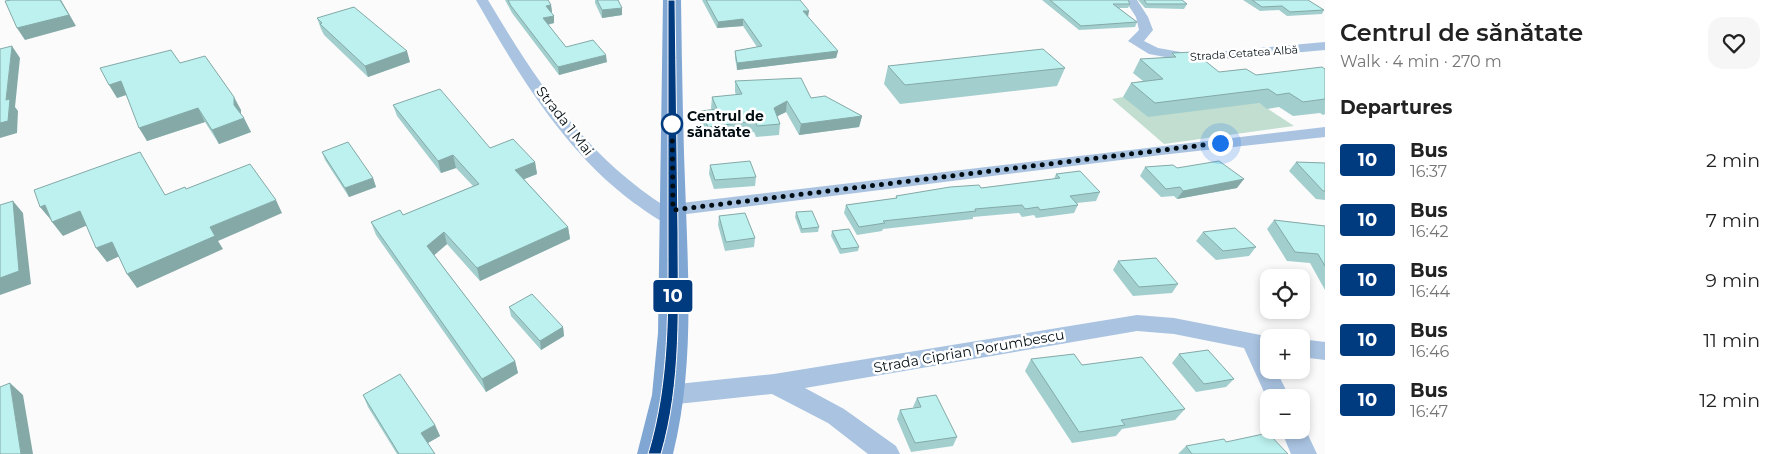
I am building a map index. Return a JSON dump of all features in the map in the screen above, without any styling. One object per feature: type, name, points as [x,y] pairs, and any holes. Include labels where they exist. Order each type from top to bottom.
[{"type":"street","name":"Strada 1 Mai","points":[[482,0],[535,83],[586,150],[600,165],[643,201],[673,215]]},
{"type":"street","points":[[655,454],[663,427],[668,396],[673,310],[672,0]]},
{"type":"street","points":[[1131,0],[1142,17],[1146,30],[1135,41]]},
{"type":"street","name":"Strada Cetatea Albă","points":[[1135,41],[1154,51],[1192,58],[1325,46]]},
{"type":"street","points":[[673,215],[1161,150],[1321,136]]},
{"type":"street","name":"Strada Ciprian Porumbescu","points":[[668,396],[774,384],[1138,323],[1174,326],[1260,343]]},
{"type":"street","points":[[1310,349],[1325,351]]},
{"type":"street","points":[[774,384],[836,416],[887,454]]},
{"type":"street","points":[[1296,439],[1304,454]]},
{"type":"green space","points":[[1123,97],[1259,103],[1294,126],[1164,144],[1112,99]]},
{"type":"building","points":[[60,0],[69,15],[17,28],[5,1]]},
{"type":"building","points":[[508,0],[548,0],[551,5],[546,6],[554,16],[543,18],[566,47],[593,40],[606,55],[558,67]]},
{"type":"building","points":[[597,0],[618,0],[622,8],[602,10]]},
{"type":"building","points":[[706,0],[800,0],[809,11],[803,11],[838,51],[737,63],[735,51],[762,46],[743,19],[718,22]]},
{"type":"building","points":[[1050,0],[1128,0],[1130,4],[1113,4],[1137,22],[1081,26]]},
{"type":"building","points":[[1144,0],[1182,0],[1187,4],[1147,4]]},
{"type":"building","points":[[1252,0],[1308,0],[1324,10],[1290,12],[1282,6],[1262,7]]},
{"type":"building","points":[[354,7],[407,51],[365,66],[320,24],[322,23],[317,18]]},
{"type":"building","points":[[12,46],[6,100],[10,99],[8,121],[0,123],[0,49]]},
{"type":"building","points":[[1043,49],[1065,68],[905,85],[888,66]]},
{"type":"building","points":[[171,50],[180,63],[205,56],[234,97],[234,105],[244,118],[212,130],[198,108],[139,128],[121,81],[109,85],[100,68]]},
{"type":"building","points":[[1194,52],[1219,72],[1246,69],[1256,75],[1322,67],[1325,69],[1325,99],[1303,102],[1289,93],[1277,95],[1268,89],[1155,103],[1131,83],[1163,79],[1140,59],[1176,57],[1172,53]]},
{"type":"building","points":[[801,78],[811,98],[825,96],[862,116],[801,124],[787,101],[774,108],[780,124],[757,126],[755,121],[708,127],[701,111],[717,109],[712,97],[742,94],[735,81]]},
{"type":"building","points":[[440,89],[490,148],[513,139],[535,162],[515,170],[568,227],[477,268],[444,232],[427,246],[515,361],[482,379],[371,222],[400,210],[403,215],[479,184],[453,155],[438,161],[393,105]]},
{"type":"building","points":[[348,142],[373,178],[345,188],[322,152]]},
{"type":"building","points":[[140,152],[165,195],[185,187],[186,189],[250,164],[276,200],[210,227],[215,236],[127,274],[112,242],[96,248],[80,211],[52,222],[45,205],[40,207],[34,190]]},
{"type":"building","points":[[750,161],[756,177],[715,180],[710,165]]},
{"type":"building","points":[[1219,161],[1244,179],[1183,191],[1180,187],[1166,189],[1145,167],[1173,165],[1177,168]]},
{"type":"building","points":[[1296,162],[1325,163],[1325,191],[1323,191]]},
{"type":"building","points":[[1080,171],[1100,192],[1070,196],[1078,205],[1040,210],[1038,207],[1025,209],[1022,205],[975,209],[976,211],[883,221],[885,223],[859,227],[846,205],[897,198],[896,196],[950,187],[979,185],[981,188],[1060,178],[1056,174]]},
{"type":"building","points":[[13,201],[19,271],[0,278],[0,205]]},
{"type":"building","points":[[812,211],[819,227],[802,229],[796,212]]},
{"type":"building","points":[[745,213],[755,238],[726,242],[719,216]]},
{"type":"building","points":[[1274,220],[1325,226],[1325,266],[1318,254],[1295,252]]},
{"type":"building","points":[[1235,228],[1256,247],[1223,251],[1203,232]]},
{"type":"building","points":[[849,229],[859,247],[841,249],[832,231]]},
{"type":"building","points":[[1156,258],[1178,284],[1139,287],[1118,261]]},
{"type":"building","points":[[532,294],[563,327],[540,341],[509,307]]},
{"type":"building","points":[[1208,350],[1234,379],[1204,384],[1179,354]]},
{"type":"building","points":[[1074,354],[1082,365],[1142,357],[1185,409],[1121,420],[1125,425],[1079,432],[1031,359]]},
{"type":"building","points":[[400,374],[435,425],[421,433],[435,454],[399,454],[363,395]]},
{"type":"building","points":[[10,383],[21,454],[0,454],[0,387]]},
{"type":"building","points":[[936,395],[957,437],[915,443],[900,410],[921,407],[917,398]]},
{"type":"building","points":[[1260,435],[1260,439],[1274,439],[1288,454],[1192,454],[1186,446],[1224,439],[1226,442]]},
{"type":"bus line","name":"10","points":[[655,454],[663,427],[668,396],[673,310],[672,0]]},
{"type":"place","name":"Centrul de sănătate","points":[[672,124]]},
{"type":"route","points":[[672,124],[672,119],[673,210],[1220,143]]}]
